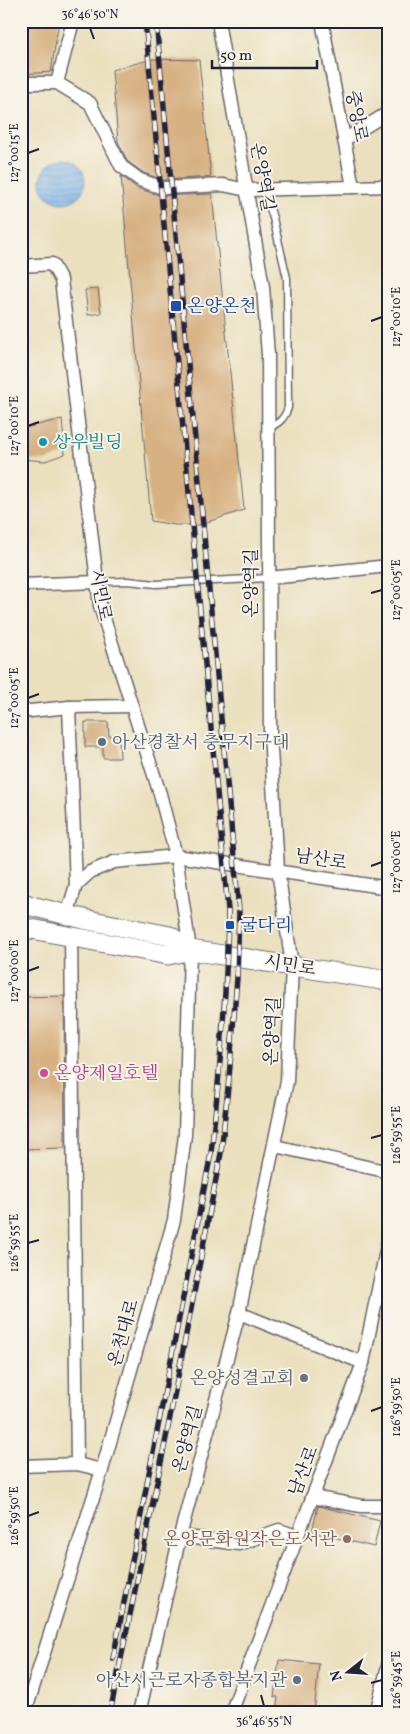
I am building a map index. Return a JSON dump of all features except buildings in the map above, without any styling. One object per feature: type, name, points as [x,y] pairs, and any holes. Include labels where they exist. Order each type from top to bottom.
[{"type":"main road","name":"시민로","points":[[21,902],[67,915],[170,936],[190,950]]},
{"type":"main road","name":"시민로","points":[[21,927],[168,954],[190,950],[389,982]]},
{"type":"street","points":[[57,84],[72,21]]},
{"type":"street","name":"온양역길","points":[[139,1713],[180,1536],[239,1313],[287,1082],[292,965],[278,870],[270,732],[268,355],[264,296],[248,190],[218,21]]},
{"type":"street","name":"중앙로","points":[[322,21],[353,187]]},
{"type":"street","points":[[21,83],[57,84],[90,103],[121,166],[140,180],[163,188],[223,185],[248,190],[389,186]]},
{"type":"street","points":[[344,140],[389,112]]},
{"type":"street","name":"시민로","points":[[21,266],[52,264],[60,280],[100,606],[160,794],[176,856],[190,950]]},
{"type":"street","points":[[269,578],[389,566]]},
{"type":"street","points":[[21,585],[97,582]]},
{"type":"street","points":[[21,712],[69,706],[132,706]]},
{"type":"street","points":[[67,915],[76,885],[69,706]]},
{"type":"street","name":"남산로","points":[[76,885],[90,872],[114,862],[176,856],[389,888]]},
{"type":"street","points":[[72,936],[77,1464]]},
{"type":"street","name":"온천대로","points":[[25,1713],[102,1470],[174,1220],[185,1135],[190,950]]},
{"type":"street","points":[[274,1146],[389,1172]]},
{"type":"street","name":"남산로","points":[[231,1713],[363,1363],[389,1236]]},
{"type":"street","points":[[239,1313],[363,1363]]},
{"type":"street","points":[[21,1466],[77,1464],[102,1470]]},
{"type":"street","points":[[312,1497],[361,1506],[389,1506]]},
{"type":"street","points":[[180,1536],[239,1544],[279,1530],[297,1536]]},
{"type":"street","points":[[376,1713],[389,1662]]},
{"type":"lane","points":[[264,189],[283,260],[288,295],[288,408],[281,422],[268,428]]},
{"type":"lane","points":[[97,582],[156,584],[269,578]]},
{"type":"water","points":[[67,159],[79,165],[84,172],[84,190],[79,197],[72,202],[59,203],[51,200],[44,193],[41,177],[44,169],[51,162]]},
{"type":"railway","points":[[113,1659],[211,1153],[222,1032],[228,910],[145,21]]},
{"type":"railway","points":[[110,1713],[221,1153],[237,978],[239,911],[156,21]]},
{"type":"place","name":"온양온천","points":[[176,306]]},
{"type":"place","name":"상우빌딩","points":[[43,442]]},
{"type":"place","name":"아산경찰서 충무지구대","points":[[102,742]]},
{"type":"place","name":"굴다리","points":[[230,925]]},
{"type":"place","name":"온양제일호텔","points":[[44,1073]]},
{"type":"place","name":"온양성결교회","points":[[304,1378]]},
{"type":"place","name":"온양문화원작은도서관","points":[[347,1539]]},
{"type":"place","name":"아산시근로자종합복지관","points":[[297,1680]]}]
